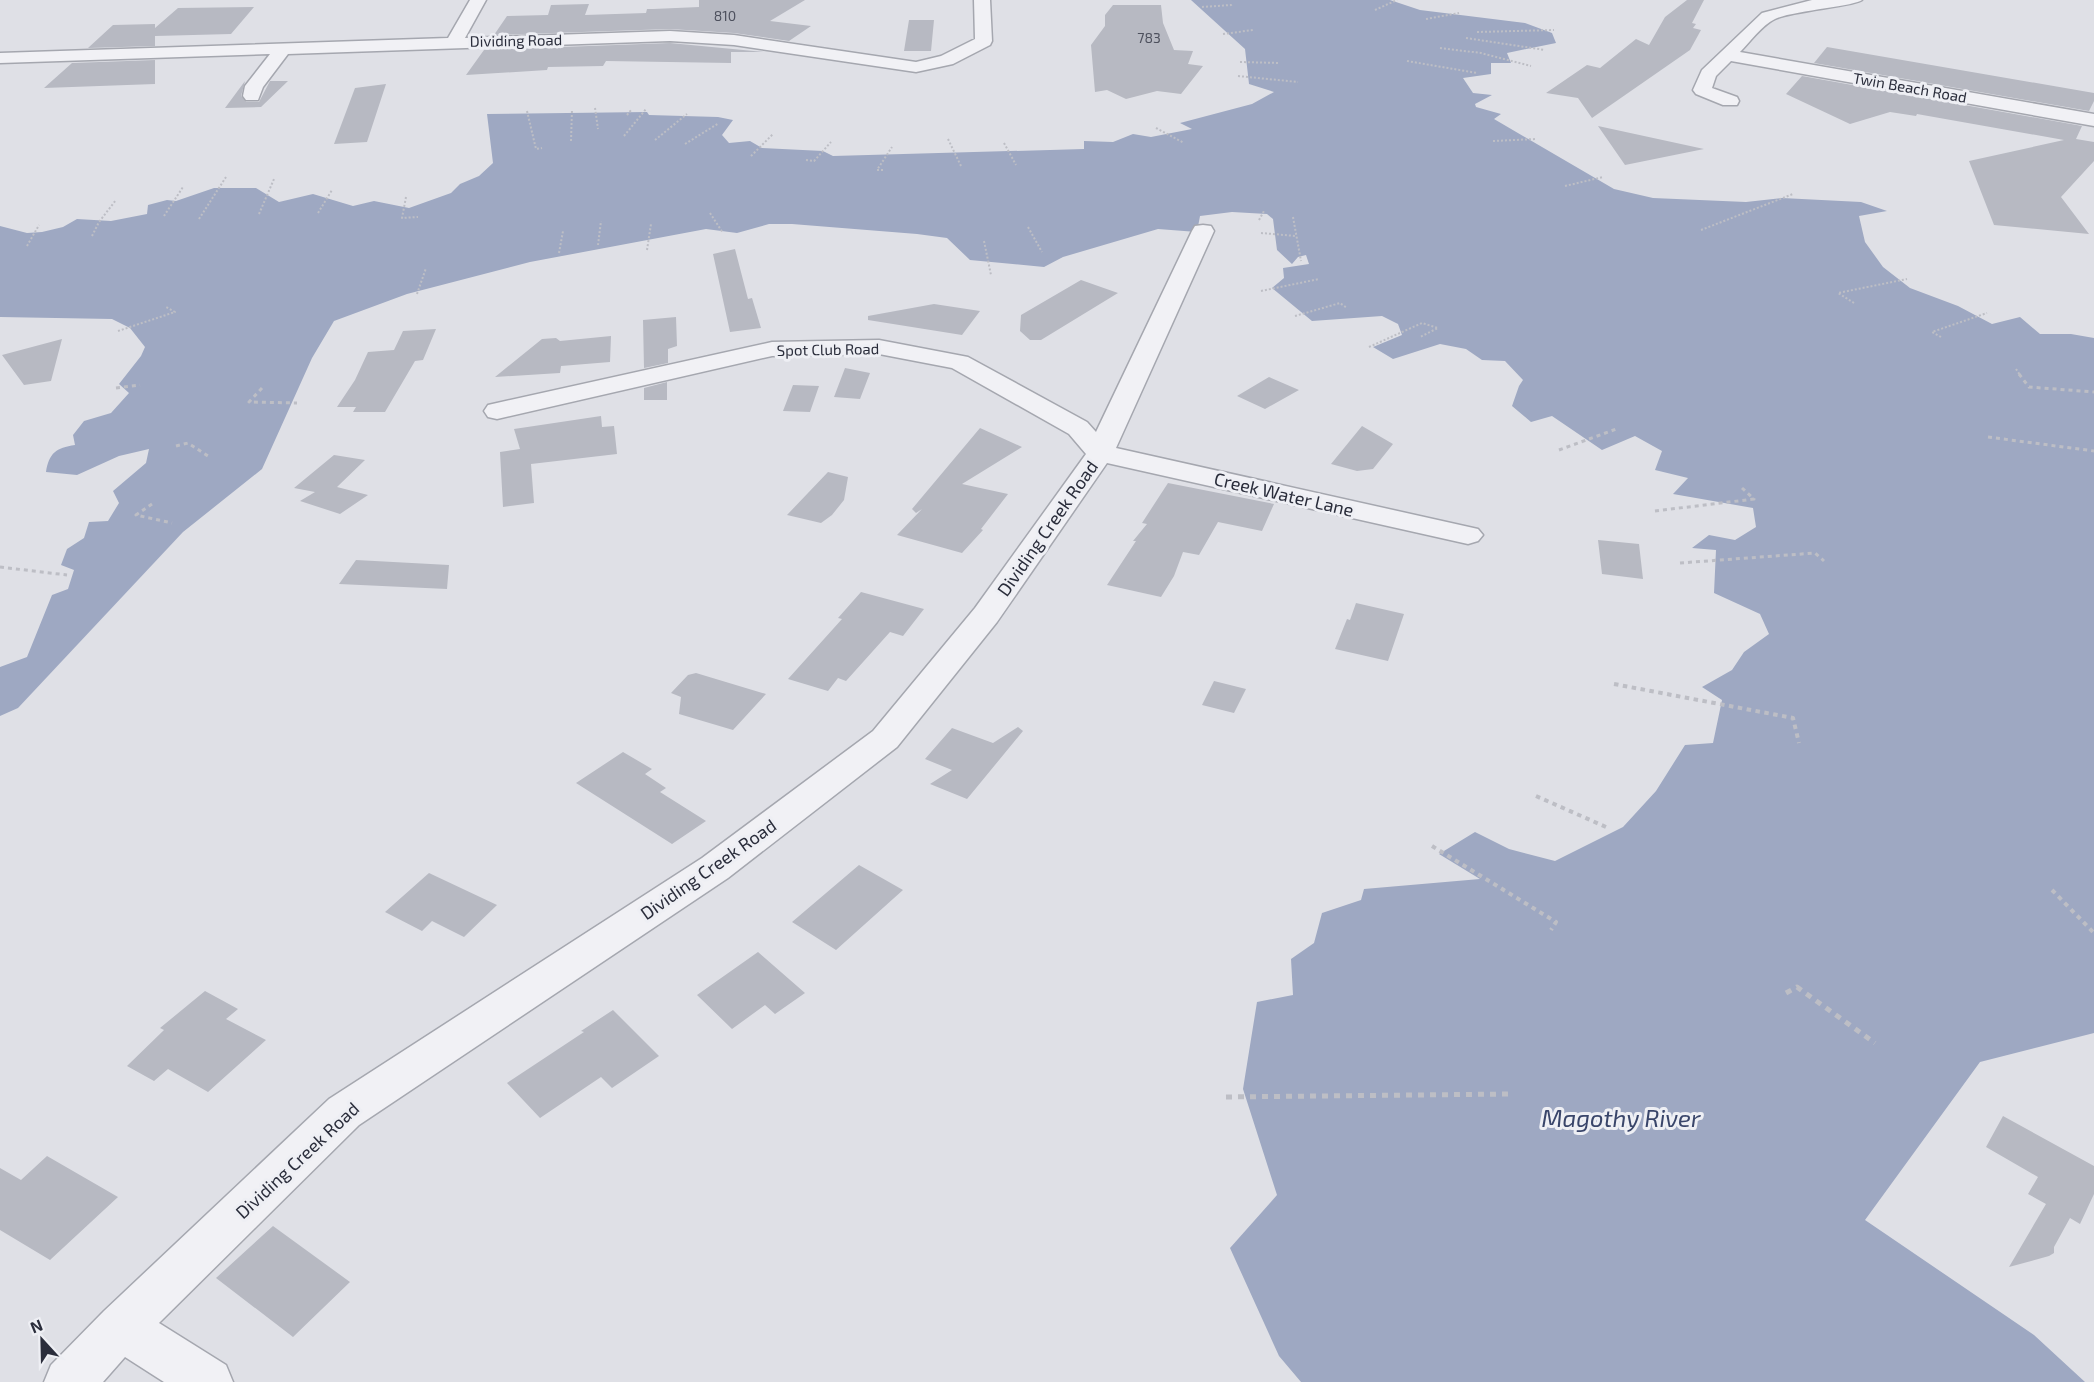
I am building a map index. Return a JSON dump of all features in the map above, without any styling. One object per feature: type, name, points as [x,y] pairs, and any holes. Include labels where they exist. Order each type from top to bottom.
[{"type":"street","points":[[454,42],[478,0]]},
{"type":"street","name":"Dividing Road","points":[[0,58],[670,36],[734,40],[916,67],[947,60],[984,41],[982,0]]},
{"type":"street","points":[[1730,101],[1702,90],[1708,75],[1768,16],[1812,1],[1854,0]]},
{"type":"street","points":[[252,96],[254,86],[284,48]]},
{"type":"street","name":"Twin Beach Road","points":[[1727,54],[2094,120]]},
{"type":"street","name":"Dividing Creek Road","points":[[69,1382],[121,1328],[344,1112],[715,868],[885,739],[986,615],[1100,453],[1203,231]]},
{"type":"street","name":"Spot Club Road","points":[[497,411],[772,349],[879,347],[959,362],[1078,428],[1100,453]]},
{"type":"street","name":"Creek Water Lane","points":[[1100,453],[1468,535]]},
{"type":"street","points":[[121,1328],[208,1382]]},
{"type":"path","points":[[1375,10],[1397,0]]},
{"type":"path","points":[[1202,7],[1231,5],[1232,7]]},
{"type":"path","points":[[1426,19],[1459,13]]},
{"type":"path","points":[[1223,34],[1253,30]]},
{"type":"path","points":[[1478,32],[1554,30]]},
{"type":"path","points":[[1466,38],[1545,50]]},
{"type":"path","points":[[1440,48],[1481,53],[1531,66]]},
{"type":"path","points":[[1407,61],[1477,73]]},
{"type":"path","points":[[1240,62],[1279,63]]},
{"type":"path","points":[[1238,76],[1298,82]]},
{"type":"path","points":[[595,108],[598,129]]},
{"type":"path","points":[[627,115],[632,109]]},
{"type":"path","points":[[624,136],[646,109]]},
{"type":"path","points":[[571,141],[572,110]]},
{"type":"path","points":[[527,111],[536,148],[542,148]]},
{"type":"path","points":[[655,140],[687,114]]},
{"type":"path","points":[[686,144],[719,123]]},
{"type":"path","points":[[1156,128],[1184,142]]},
{"type":"path","points":[[752,156],[773,134]]},
{"type":"path","points":[[948,139],[961,166]]},
{"type":"path","points":[[1493,141],[1536,139]]},
{"type":"path","points":[[806,160],[814,161],[831,142]]},
{"type":"path","points":[[1004,143],[1016,165]]},
{"type":"path","points":[[883,170],[878,170],[892,147]]},
{"type":"path","points":[[200,219],[226,177]]},
{"type":"path","points":[[1565,186],[1603,177]]},
{"type":"path","points":[[259,214],[274,179]]},
{"type":"path","points":[[164,216],[183,187]]},
{"type":"path","points":[[318,213],[332,190]]},
{"type":"path","points":[[1701,230],[1793,194]]},
{"type":"path","points":[[406,197],[402,218],[418,218]]},
{"type":"path","points":[[92,236],[99,222],[116,200]]},
{"type":"path","points":[[1259,220],[1264,211]]},
{"type":"path","points":[[710,213],[723,233]]},
{"type":"path","points":[[1293,218],[1301,261]]},
{"type":"path","points":[[598,245],[601,221]]},
{"type":"path","points":[[647,250],[651,224]]},
{"type":"path","points":[[27,246],[39,225]]},
{"type":"path","points":[[1028,227],[1042,252]]},
{"type":"path","points":[[559,253],[563,231]]},
{"type":"path","points":[[1261,233],[1296,236]]},
{"type":"path","points":[[984,241],[991,274]]},
{"type":"path","points":[[417,294],[426,268]]},
{"type":"path","points":[[1261,291],[1319,279]]},
{"type":"path","points":[[1854,303],[1838,293],[1907,279]]},
{"type":"path","points":[[1295,316],[1340,303],[1347,308]]},
{"type":"path","points":[[118,331],[175,312],[166,308]]},
{"type":"path","points":[[1941,337],[1932,332],[1987,313]]},
{"type":"path","points":[[1369,347],[1422,323],[1438,328],[1420,337]]},
{"type":"path","points":[[2016,369],[2029,387],[2094,392]]},
{"type":"path","points":[[116,388],[140,385]]},
{"type":"path","points":[[262,388],[249,402],[297,403]]},
{"type":"path","points":[[1559,450],[1619,428]]},
{"type":"path","points":[[1989,437],[2094,451]]},
{"type":"path","points":[[176,446],[188,442],[208,456]]},
{"type":"path","points":[[1655,512],[1754,499],[1742,488]]},
{"type":"path","points":[[152,504],[136,515],[172,523]]},
{"type":"path","points":[[1680,562],[1815,553],[1824,561]]},
{"type":"path","points":[[0,567],[67,575]]},
{"type":"path","points":[[1614,684],[1793,718],[1799,743]]},
{"type":"path","points":[[1536,796],[1606,827]]},
{"type":"path","points":[[1432,846],[1556,922],[1551,930]]},
{"type":"path","points":[[2052,890],[2094,933]]},
{"type":"path","points":[[1786,993],[1797,987],[1875,1042]]},
{"type":"path","points":[[1226,1097],[1511,1094]]},
{"type":"water","name":"Magothy River","points":[[1191,0],[1390,0],[1420,10],[1525,23],[1552,33],[1556,43],[1507,53],[1511,63],[1491,63],[1491,74],[1463,78],[1473,93],[1492,95],[1475,104],[1476,107],[1501,114],[1494,119],[1614,189],[1653,198],[1746,202],[1782,198],[1861,202],[1887,211],[1859,216],[1865,242],[1883,267],[1910,288],[1958,306],[1992,324],[2020,317],[2040,334],[2071,334],[2094,338],[2094,1033],[1980,1062],[1865,1220],[2034,1335],[2085,1382],[1301,1382],[1279,1356],[1230,1248],[1277,1195],[1243,1089],[1257,1002],[1293,995],[1291,959],[1314,943],[1322,913],[1361,900],[1364,889],[1480,879],[1439,854],[1475,832],[1509,849],[1555,861],[1623,827],[1656,791],[1685,745],[1713,743],[1722,700],[1702,687],[1732,670],[1744,652],[1769,634],[1760,614],[1714,593],[1716,550],[1692,548],[1709,535],[1735,540],[1756,527],[1753,508],[1673,494],[1688,478],[1655,470],[1662,451],[1635,436],[1602,450],[1552,416],[1531,422],[1512,406],[1523,380],[1505,361],[1482,360],[1466,349],[1440,344],[1393,359],[1373,347],[1402,335],[1398,324],[1382,316],[1312,321],[1272,288],[1284,278],[1283,268],[1309,264],[1306,255],[1298,257],[1292,264],[1277,250],[1273,219],[1267,214],[1232,212],[1200,216],[1197,232],[1158,229],[1063,257],[1044,267],[970,260],[947,238],[917,234],[792,224],[769,224],[737,233],[706,229],[530,262],[407,294],[334,321],[312,358],[262,469],[183,532],[18,708],[0,716],[0,667],[27,657],[52,595],[68,589],[74,570],[61,565],[67,549],[84,538],[89,522],[108,521],[119,503],[113,491],[146,463],[149,449],[119,456],[77,475],[46,472],[54,452],[75,445],[73,435],[84,421],[111,413],[129,393],[119,384],[141,356],[145,347],[130,328],[112,319],[0,317],[0,226],[27,233],[63,227],[77,219],[111,221],[147,214],[148,205],[167,200],[176,201],[214,188],[256,188],[279,202],[313,194],[353,206],[374,201],[409,208],[451,193],[460,184],[479,176],[493,163],[487,114],[647,112],[649,115],[718,117],[733,120],[722,135],[729,143],[750,141],[762,148],[823,151],[833,156],[1084,149],[1084,141],[1113,142],[1133,134],[1151,137],[1192,129],[1180,123],[1252,104],[1274,92],[1249,84],[1245,49]]},
{"type":"building","points":[[699,0],[805,0],[770,21],[811,26],[789,41],[734,33],[670,29],[494,35],[507,16],[548,15],[551,5],[589,4],[585,15],[646,13],[647,9],[699,7]]},
{"type":"building","points":[[1687,0],[1704,0],[1692,23],[1696,24],[1693,28],[1701,30],[1690,50],[1592,118],[1578,98],[1546,93],[1587,65],[1600,68],[1636,39],[1649,45],[1665,17]]},
{"type":"building","points":[[1113,5],[1161,5],[1163,23],[1174,50],[1193,51],[1188,64],[1203,66],[1181,94],[1157,91],[1126,99],[1107,90],[1095,92],[1091,45],[1105,26],[1105,15]]},
{"type":"building","points":[[254,7],[231,34],[155,36],[155,46],[88,48],[113,25],[155,24],[155,28],[178,8]]},
{"type":"building","points":[[909,20],[934,20],[931,51],[904,51]]},
{"type":"building","points":[[670,43],[764,52],[731,52],[731,63],[606,61],[603,66],[548,67],[547,70],[466,75],[484,50]]},
{"type":"building","points":[[1827,47],[2094,93],[2094,101],[2089,111],[1814,63]]},
{"type":"building","points":[[155,60],[155,84],[44,88],[72,63]]},
{"type":"building","points":[[1802,76],[2082,126],[2076,139],[2094,142],[2094,161],[2061,197],[2089,234],[1994,225],[1969,161],[2064,140],[1917,114],[1916,116],[1890,112],[1850,124],[1786,94]]},
{"type":"building","points":[[245,81],[241,96],[246,102],[259,102],[270,81],[288,81],[261,107],[225,108]]},
{"type":"building","points":[[386,84],[367,142],[334,144],[355,88]]},
{"type":"building","points":[[1598,126],[1704,149],[1625,165]]},
{"type":"building","points":[[735,249],[748,299],[752,298],[761,328],[730,332],[713,254]]},
{"type":"building","points":[[1081,280],[1118,293],[1041,340],[1030,340],[1020,331],[1021,315]]},
{"type":"building","points":[[934,304],[980,311],[962,335],[868,320],[868,316]]},
{"type":"building","points":[[676,317],[677,346],[668,349],[668,363],[644,368],[643,320]]},
{"type":"building","points":[[436,329],[423,360],[415,361],[385,412],[353,412],[356,407],[337,407],[355,380],[368,352],[394,350],[403,331]]},
{"type":"building","points":[[611,336],[610,362],[561,366],[560,373],[495,377],[542,339],[556,338],[560,341]]},
{"type":"building","points":[[62,339],[51,381],[24,385],[2,355]]},
{"type":"building","points":[[845,368],[870,373],[860,399],[834,397]]},
{"type":"building","points":[[1269,377],[1299,390],[1265,409],[1237,396]]},
{"type":"building","points":[[667,382],[667,400],[644,400],[644,388]]},
{"type":"building","points":[[793,385],[819,386],[810,412],[783,411]]},
{"type":"building","points":[[601,416],[602,427],[614,426],[617,454],[531,464],[534,503],[503,507],[500,452],[520,449],[514,429]]},
{"type":"building","points":[[1362,426],[1393,444],[1373,469],[1357,471],[1331,464]]},
{"type":"building","points":[[980,428],[1022,447],[962,484],[1008,494],[981,529],[983,530],[962,553],[897,535],[922,509],[916,513],[912,509]]},
{"type":"building","points":[[334,455],[365,460],[337,487],[368,495],[340,514],[300,501],[315,492],[294,488]]},
{"type":"building","points":[[828,472],[848,477],[844,500],[832,515],[821,523],[787,515]]},
{"type":"building","points":[[1168,483],[1274,504],[1262,531],[1218,522],[1199,555],[1183,552],[1174,576],[1161,597],[1107,585],[1136,541],[1133,541],[1147,524],[1142,523]]},
{"type":"building","points":[[1598,540],[1639,544],[1643,579],[1602,574]]},
{"type":"building","points":[[356,560],[449,565],[447,589],[339,584]]},
{"type":"building","points":[[861,592],[924,609],[903,636],[890,632],[846,681],[838,678],[828,691],[788,679],[842,619],[838,618]]},
{"type":"building","points":[[1356,603],[1404,614],[1388,661],[1335,649]]},
{"type":"building","points":[[696,673],[766,694],[733,730],[679,714],[681,697],[671,693],[688,675]]},
{"type":"building","points":[[1214,681],[1246,689],[1234,713],[1202,705]]},
{"type":"building","points":[[1018,727],[1023,731],[967,799],[930,784],[952,770],[925,759],[952,728],[993,743]]},
{"type":"building","points":[[623,752],[652,769],[645,774],[666,788],[660,792],[706,821],[672,844],[576,783]]},
{"type":"building","points":[[859,865],[903,890],[836,950],[792,922]]},
{"type":"building","points":[[429,873],[497,905],[464,937],[432,921],[422,931],[385,912]]},
{"type":"building","points":[[758,952],[805,993],[775,1014],[765,1005],[732,1029],[697,995]]},
{"type":"building","points":[[205,991],[238,1009],[226,1019],[266,1040],[208,1092],[168,1069],[154,1081],[127,1066],[164,1030],[160,1028]]},
{"type":"building","points":[[613,1010],[659,1056],[612,1088],[601,1077],[540,1118],[507,1083]]},
{"type":"building","points":[[2003,1116],[2094,1166],[2094,1194],[2080,1224],[2070,1218],[2054,1247],[2054,1253],[2009,1267],[2046,1204],[2028,1194],[2038,1177],[1986,1147]]},
{"type":"building","points":[[47,1156],[118,1197],[50,1260],[0,1230],[0,1168],[21,1180]]},
{"type":"building","points":[[273,1226],[350,1282],[293,1337],[216,1278]]}]
